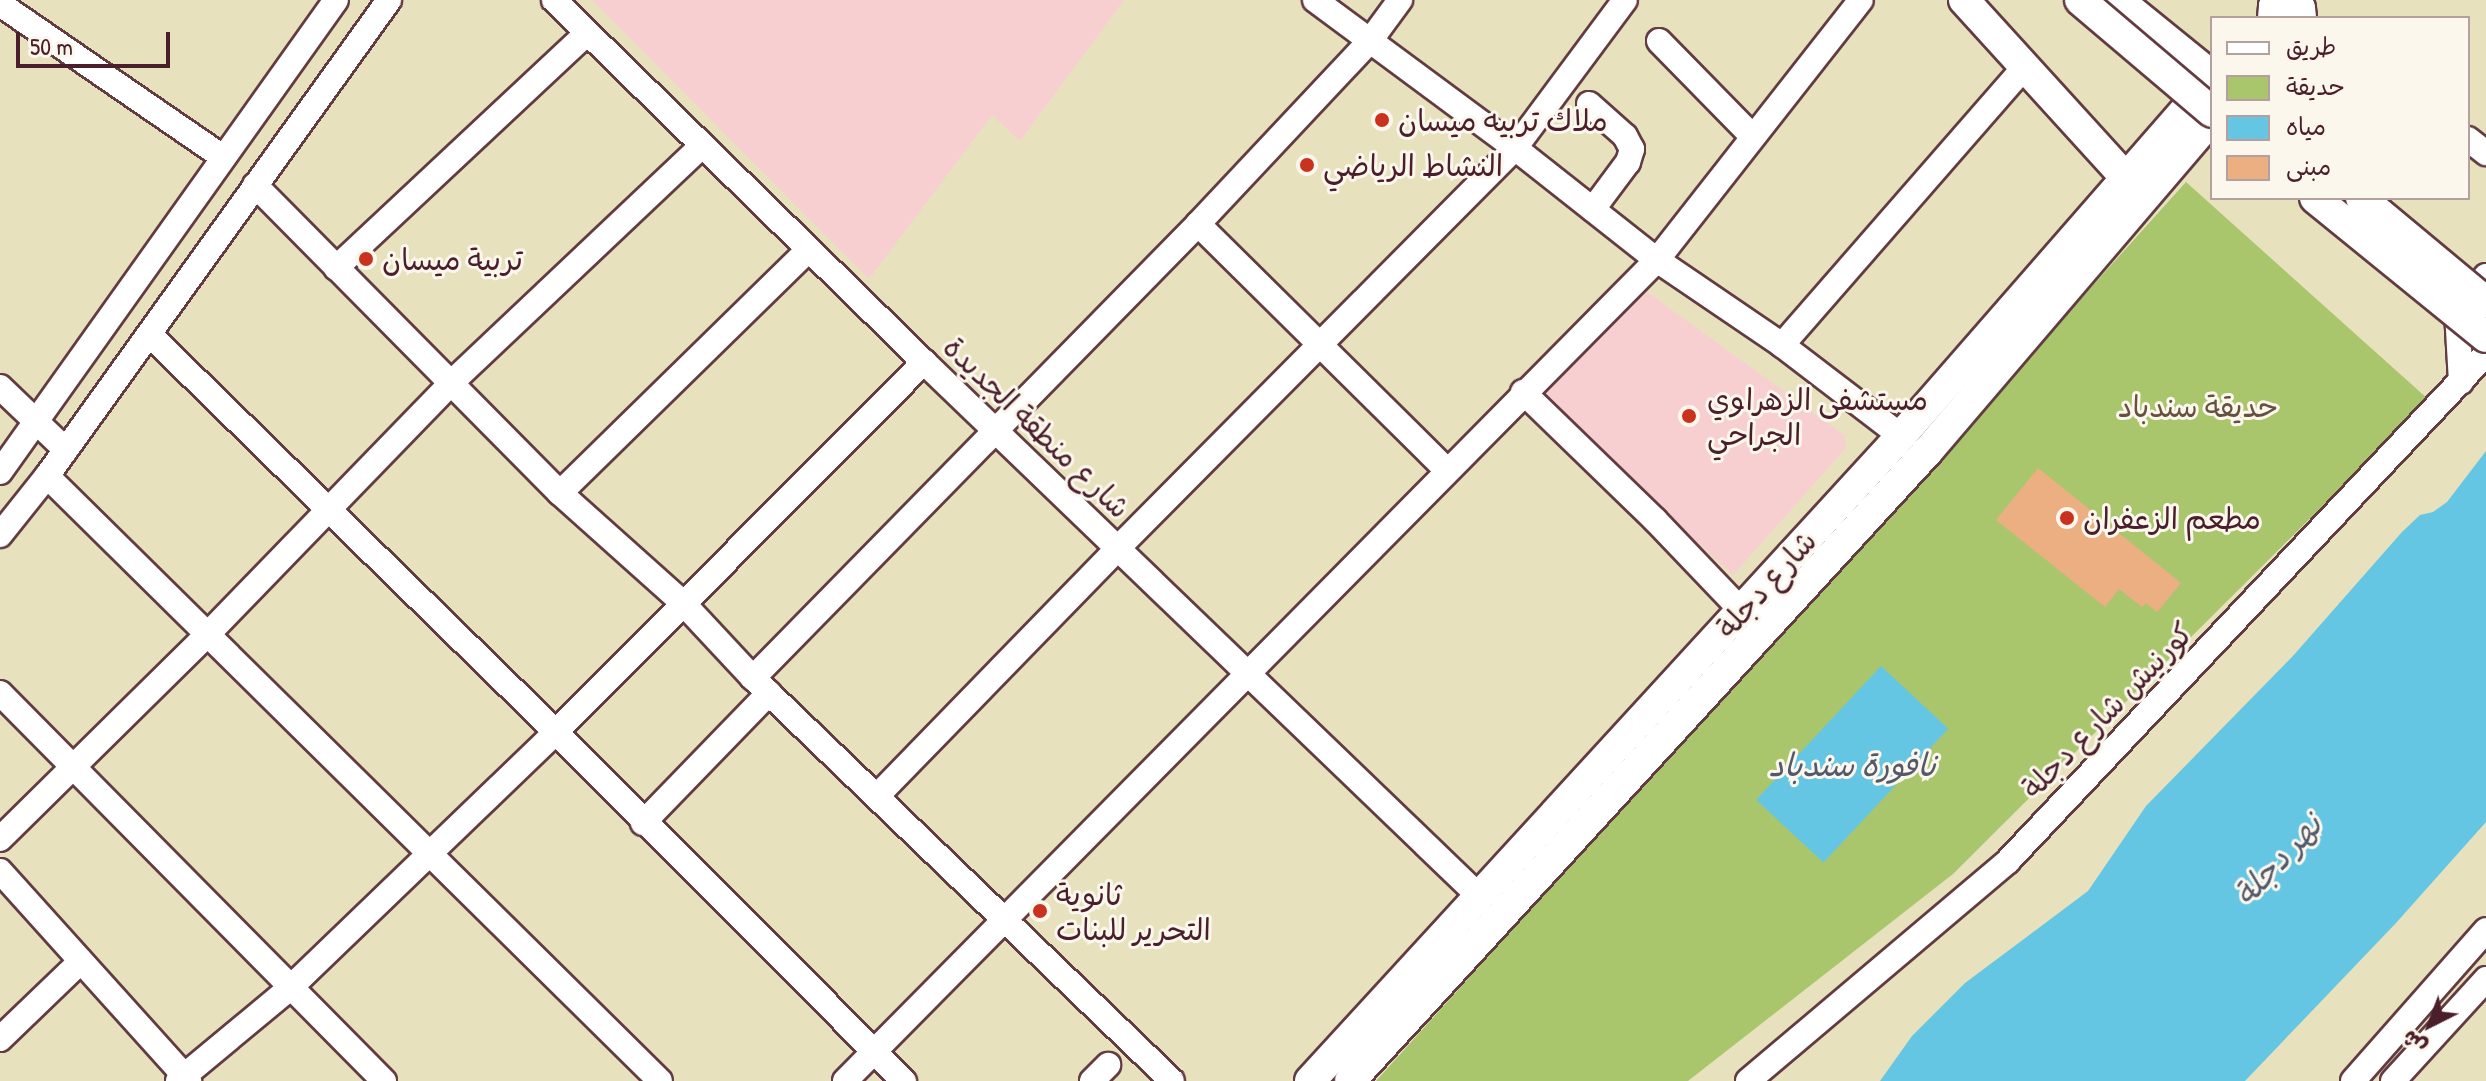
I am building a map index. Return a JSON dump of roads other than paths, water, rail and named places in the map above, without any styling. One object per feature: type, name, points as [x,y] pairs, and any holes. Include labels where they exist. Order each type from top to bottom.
[{"type":"main road","points":[[1964,0],[2126,178]]},
{"type":"main road","points":[[2080,0],[2210,110]]},
{"type":"main road","points":[[2118,0],[2210,76]]},
{"type":"main road","name":"شارع دجلة","points":[[1310,1081],[1901,436],[2210,80]]},
{"type":"main road","name":"شارع دجلة","points":[[1350,1081],[1927,452],[2210,120]]},
{"type":"main road","points":[[2317,200],[2486,337]]},
{"type":"main road","points":[[2363,200],[2486,302]]},
{"type":"main road","points":[[1901,436],[1927,452]]},
{"type":"street","points":[[0,472],[336,0]]},
{"type":"street","points":[[0,535],[66,450],[389,0]]},
{"type":"street","name":"شارع منطقة الجديدة","points":[[554,0],[808,250],[1479,896]]},
{"type":"street","points":[[1315,0],[1515,148],[1657,260],[1782,345],[1901,436]]},
{"type":"street","points":[[643,823],[761,685],[1370,41],[1400,0]]},
{"type":"street","points":[[878,795],[1515,148],[1625,0]]},
{"type":"street","points":[[845,1081],[1245,673],[1657,260],[1861,0]]},
{"type":"street","points":[[0,4],[223,157]]},
{"type":"street","points":[[336,268],[587,33]]},
{"type":"street","points":[[1659,41],[1753,137]]},
{"type":"street","points":[[1782,345],[2026,65]]},
{"type":"street","points":[[1589,104],[1625,136],[1632,149],[1628,162],[1593,209]]},
{"type":"street","points":[[0,839],[208,634],[451,383],[702,146]]},
{"type":"street","points":[[255,185],[560,493],[683,603],[761,685],[1172,1081]]},
{"type":"street","points":[[1198,224],[1447,470]]},
{"type":"street","points":[[560,493],[808,250]]},
{"type":"street","points":[[2461,382],[2457,313],[2486,276]]},
{"type":"street","points":[[149,334],[556,732],[643,823],[904,1081]]},
{"type":"street","name":"كورنيش شارع دجلة","points":[[1748,1081],[2008,861],[2486,354]]},
{"type":"street","points":[[2,879],[81,961],[184,1079],[290,988],[556,732],[924,362]]},
{"type":"street","points":[[0,387],[66,450]]},
{"type":"street","points":[[1523,392],[1655,520],[1742,611]]},
{"type":"street","points":[[47,476],[660,1081]]},
{"type":"street","points":[[0,693],[384,1081]]},
{"type":"street","points":[[2353,1081],[2486,930]]},
{"type":"street","points":[[0,1039],[81,961]]},
{"type":"street","points":[[2393,1081],[2486,979]]},
{"type":"water","name":"نهر دجلة","points":[[2486,451],[2486,822],[2396,923],[2245,1081],[1880,1081],[1912,1036],[1965,983],[2088,891],[2146,806],[2292,657],[2402,532],[2420,515],[2433,512],[2447,502]]},
{"type":"water","name":"نافورة سندباد","points":[[1881,666],[1948,729],[1823,863],[1756,800]]},
{"type":"place","name":"ملاك تربيه ميسان","points":[[1382,120]]},
{"type":"place","name":"النشاط الرياضي","points":[[1307,165]]},
{"type":"place","name":"تربية ميسان","points":[[366,259]]},
{"type":"place","name":"مستشفى الزهراوي الجراحي","points":[[1689,416]]},
{"type":"place","name":"مطعم الزعفران","points":[[2067,518]]},
{"type":"place","name":"ثانوية التحرير للبنات","points":[[1040,911]]},
{"type":"park label","name":"حديقة سندباد","points":[[2198,406]]}]
